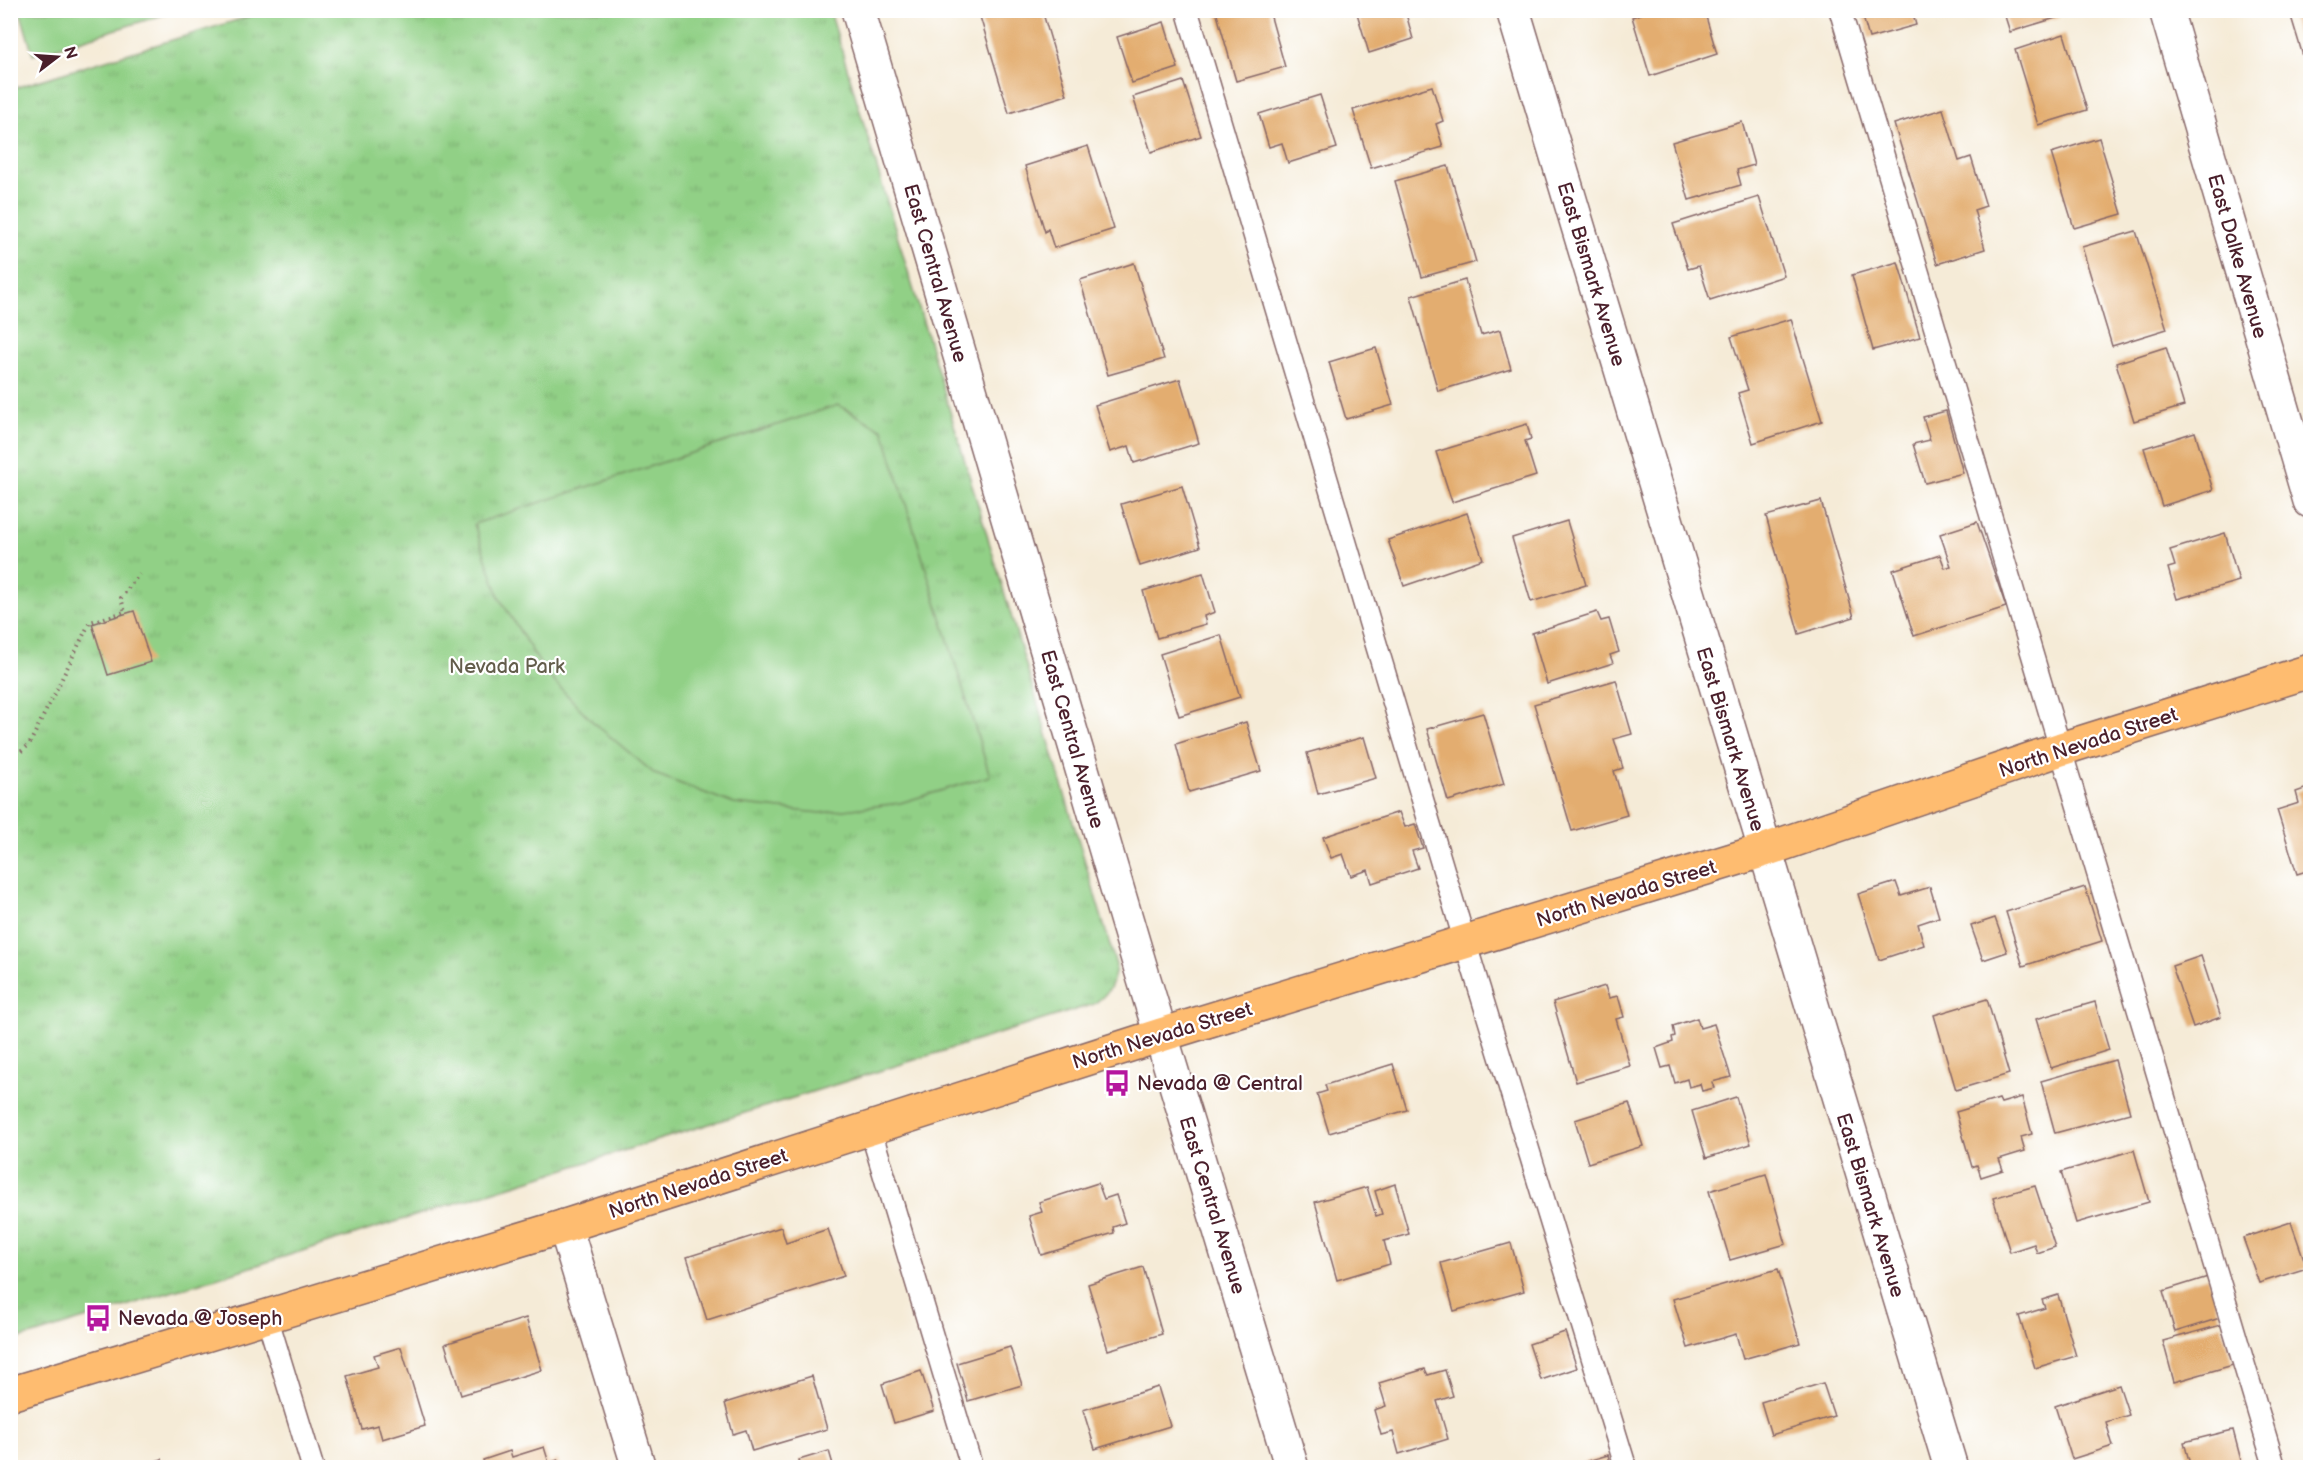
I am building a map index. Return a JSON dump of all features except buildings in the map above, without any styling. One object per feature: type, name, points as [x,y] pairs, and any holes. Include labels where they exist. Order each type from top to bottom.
[{"type":"main road","name":"North Nevada Street","points":[[10,1394],[565,1226],[1161,1035],[1765,850],[2061,749],[2310,671]]},
{"type":"street","name":"East Central Avenue","points":[[858,10],[1161,1035],[1292,1467]]},
{"type":"street","name":"East Bismark Avenue","points":[[1513,10],[1951,1467]]},
{"type":"street","name":"East Dalke Avenue","points":[[2166,10],[2310,501]]},
{"type":"street","points":[[565,1226],[639,1467]]},
{"type":"lane","points":[[1187,10],[1465,942],[1626,1467]]},
{"type":"lane","points":[[1840,10],[2275,1467]]},
{"type":"lane","points":[[870,1128],[972,1467]]},
{"type":"lane","points":[[267,1317],[313,1467]]},
{"type":"path","points":[[10,755],[19,753],[29,745],[90,622],[125,612],[121,598],[139,574]]},
{"type":"green space","points":[[165,10],[166,14],[33,55],[20,11]]},
{"type":"green space","name":"Nevada Park","points":[[267,11],[830,11],[1116,965],[1115,972],[1110,988],[1094,1004],[11,1340],[11,89]]},
{"type":"green space","points":[[838,405],[883,430],[990,776],[900,803],[820,813],[734,804],[655,774],[594,723],[545,672],[500,599],[474,524]]},
{"type":"place","name":"Nevada @ Central","points":[[1117,1083]]},
{"type":"place","name":"Nevada @ Joseph","points":[[98,1318]]}]
